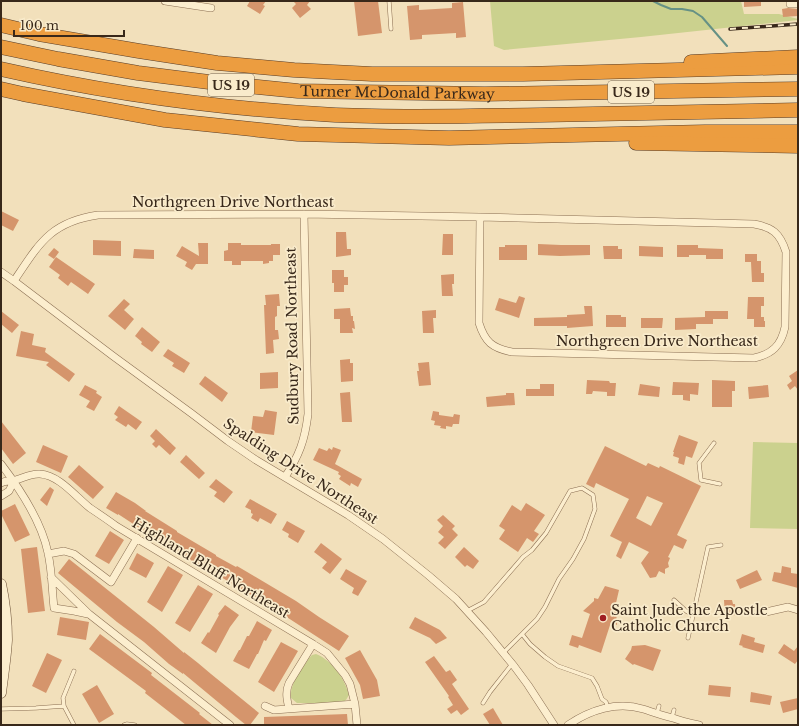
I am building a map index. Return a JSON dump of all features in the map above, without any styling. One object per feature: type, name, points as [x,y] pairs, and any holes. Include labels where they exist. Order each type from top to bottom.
[{"type":"highway","points":[[1,25],[40,34],[217,63],[294,70],[372,74],[456,75],[798,67]]},
{"type":"highway","name":"Turner McDonald Parkway","points":[[1,47],[138,73],[225,84],[298,91],[485,94],[798,89]]},
{"type":"highway","points":[[580,73],[600,67],[798,57]]},
{"type":"highway","name":"Turner McDonald Parkway","points":[[1,69],[174,100],[254,109],[336,115],[418,117],[798,110]]},
{"type":"highway","points":[[1,89],[165,120],[298,134],[449,138],[798,132]]},
{"type":"highway","points":[[526,137],[556,140],[642,143],[798,146]]},
{"type":"street","points":[[165,1],[211,8]]},
{"type":"street","points":[[790,1],[790,4],[798,4]]},
{"type":"street","name":"Northgreen Drive Northeast","points":[[14,281],[37,247],[47,236],[64,224],[84,217],[98,215],[304,214],[480,217],[754,224],[765,226],[773,230],[779,236],[786,252],[785,327],[783,337],[771,352],[754,358],[512,352],[500,350],[486,339],[479,323],[480,217]]},
{"type":"street","name":"Sudbury Road Northeast","points":[[285,477],[294,464],[301,448],[306,431],[308,414],[304,214]]},
{"type":"street","name":"Spalding Drive Northeast","points":[[1,272],[228,441],[256,460],[348,515],[428,575],[456,599],[486,632],[528,685],[554,725]]},
{"type":"street","points":[[1,464],[14,481],[44,537],[48,554],[54,608],[90,614]]},
{"type":"street","name":"Highland Bluff Northeast","points":[[1,483],[5,480],[14,481],[33,474],[44,474],[53,477],[116,526],[327,653],[345,675],[350,684],[355,704],[357,725]]},
{"type":"street","name":"Highland Bluff Northeast","points":[[1,496],[9,491],[14,481]]},
{"type":"street","points":[[48,554],[64,551],[74,554],[111,582],[137,538]]},
{"type":"street","points":[[51,577],[90,614],[230,725]]},
{"type":"street","points":[[1,584],[6,618],[7,640],[1,693]]},
{"type":"street","points":[[766,612],[788,607],[798,610]]},
{"type":"street","points":[[289,709],[286,693],[287,688],[313,644]]},
{"type":"street","points":[[265,706],[274,710],[355,704]]},
{"type":"street","points":[[568,725],[578,718],[593,711],[629,706],[642,708],[699,725]]},
{"type":"lane","points":[[389,1],[391,29]]},
{"type":"lane","points":[[714,443],[699,463],[701,480],[720,484]]},
{"type":"lane","points":[[467,611],[484,602],[523,557],[532,550],[546,534],[570,491],[582,488],[593,494],[595,509],[584,539],[573,559],[559,579],[545,607],[537,619],[503,653]]},
{"type":"lane","points":[[688,638],[708,547],[721,545]]},
{"type":"lane","points":[[674,600],[693,615]]},
{"type":"lane","points":[[522,634],[530,644],[558,666],[592,678],[608,708]]},
{"type":"lane","points":[[483,703],[512,664]]},
{"type":"lane","points":[[74,671],[63,698],[64,706],[74,725]]},
{"type":"lane","points":[[1,709],[64,706]]},
{"type":"lane","points":[[657,713],[660,706]]},
{"type":"lane","points":[[672,718],[674,710]]},
{"type":"lane","points":[[124,725],[135,725]]},
{"type":"green space","points":[[490,1],[741,1],[744,14],[779,14],[798,20],[504,50],[494,46]]},
{"type":"green space","points":[[753,442],[798,443],[798,529],[750,528]]},
{"type":"green space","points":[[316,654],[332,665],[341,677],[349,695],[346,700],[341,703],[297,703],[291,698],[294,682],[309,658]]},
{"type":"building","points":[[250,1],[266,1],[260,14],[247,6]]},
{"type":"building","points":[[293,1],[310,1],[307,5],[311,9],[300,18],[292,8],[296,4]]},
{"type":"building","points":[[354,1],[378,1],[382,33],[358,36]]},
{"type":"building","points":[[744,1],[761,1],[761,6],[744,7]]},
{"type":"building","points":[[463,2],[466,37],[456,38],[456,33],[422,35],[422,39],[410,40],[407,6],[419,5],[419,10],[452,8],[452,3]]},
{"type":"building","points":[[782,9],[798,9],[798,16],[783,17]]},
{"type":"building","points":[[1,211],[19,220],[13,231],[1,225]]},
{"type":"building","points":[[336,232],[346,232],[347,249],[351,249],[351,255],[336,257]]},
{"type":"building","points":[[443,234],[453,234],[453,255],[442,255]]},
{"type":"building","points":[[93,240],[121,241],[121,256],[93,255]]},
{"type":"building","points":[[198,243],[208,243],[208,264],[196,264],[192,270],[185,266],[187,262],[176,256],[182,246],[199,256]]},
{"type":"building","points":[[228,243],[241,243],[241,245],[280,244],[280,255],[273,255],[273,261],[269,261],[269,263],[263,264],[263,261],[241,261],[241,265],[232,265],[232,261],[224,261],[224,251],[228,250]]},
{"type":"building","points":[[538,244],[590,245],[590,255],[538,255]]},
{"type":"building","points":[[505,245],[527,245],[527,260],[499,260],[499,247],[505,247]]},
{"type":"building","points":[[677,245],[698,245],[698,248],[723,249],[723,259],[706,259],[706,255],[677,257]]},
{"type":"building","points":[[603,246],[618,246],[618,249],[622,249],[622,259],[604,259]]},
{"type":"building","points":[[639,246],[663,247],[663,257],[639,256]]},
{"type":"building","points":[[54,248],[59,252],[54,259],[48,255]]},
{"type":"building","points":[[134,249],[154,250],[154,259],[133,258]]},
{"type":"building","points":[[745,254],[757,254],[757,261],[761,261],[761,273],[764,273],[764,282],[752,282],[751,262],[745,262]]},
{"type":"building","points":[[56,257],[95,284],[88,294],[71,282],[68,286],[58,278],[60,275],[49,267]]},
{"type":"building","points":[[332,270],[344,270],[344,277],[348,277],[348,285],[344,285],[344,292],[334,292]]},
{"type":"building","points":[[454,274],[454,284],[452,284],[453,296],[442,296],[441,275]]},
{"type":"building","points":[[279,294],[280,306],[277,306],[275,330],[278,330],[279,339],[273,340],[274,353],[266,354],[265,295]]},
{"type":"building","points":[[519,296],[525,298],[519,318],[495,310],[499,298],[516,303]]},
{"type":"building","points":[[748,297],[764,297],[764,306],[761,306],[761,317],[764,317],[765,327],[754,327],[754,319],[747,319]]},
{"type":"building","points":[[124,299],[130,304],[124,310],[134,319],[125,330],[108,316]]},
{"type":"building","points":[[584,306],[592,306],[593,326],[567,328],[567,326],[534,326],[534,318],[567,317],[567,315],[585,314]]},
{"type":"building","points":[[350,308],[355,329],[352,328],[353,333],[340,333],[340,319],[334,319],[334,309]]},
{"type":"building","points":[[436,310],[436,318],[433,318],[434,333],[423,333],[422,311]]},
{"type":"building","points":[[1,311],[19,325],[12,333],[1,324]]},
{"type":"building","points":[[705,311],[728,311],[728,319],[713,319],[713,324],[696,324],[696,329],[675,330],[675,318],[705,317]]},
{"type":"building","points":[[606,315],[621,315],[621,317],[626,317],[626,327],[606,327]]},
{"type":"building","points":[[641,318],[663,318],[662,328],[641,328]]},
{"type":"building","points":[[142,327],[160,342],[152,352],[141,344],[142,342],[135,336]]},
{"type":"building","points":[[21,331],[34,334],[32,345],[46,348],[45,352],[75,374],[69,382],[46,365],[49,362],[16,356]]},
{"type":"building","points":[[168,349],[190,363],[184,373],[172,366],[174,363],[163,356]]},
{"type":"building","points":[[350,359],[350,363],[353,363],[353,381],[341,382],[340,360]]},
{"type":"building","points":[[429,362],[431,385],[419,386],[417,371],[419,371],[418,363]]},
{"type":"building","points":[[798,370],[798,390],[795,386],[790,390],[787,385],[792,381],[789,376]]},
{"type":"building","points":[[278,372],[278,388],[260,389],[260,373]]},
{"type":"building","points":[[205,376],[228,393],[222,402],[199,384]]},
{"type":"building","points":[[587,380],[609,381],[610,383],[616,383],[615,396],[607,396],[607,392],[593,391],[592,394],[586,394]]},
{"type":"building","points":[[712,380],[735,381],[735,391],[732,391],[732,407],[712,407]]},
{"type":"building","points":[[673,382],[699,383],[698,395],[690,394],[690,401],[683,400],[683,395],[672,395]]},
{"type":"building","points":[[540,384],[554,384],[554,396],[526,396],[526,389],[540,389]]},
{"type":"building","points":[[640,384],[660,387],[659,397],[638,395]]},
{"type":"building","points":[[85,385],[97,391],[96,393],[102,397],[94,411],[86,407],[90,401],[79,395]]},
{"type":"building","points":[[768,385],[769,397],[749,399],[748,387]]},
{"type":"building","points":[[350,392],[352,422],[342,422],[340,393]]},
{"type":"building","points":[[506,393],[514,393],[515,405],[487,407],[486,397],[506,395]]},
{"type":"building","points":[[119,406],[142,422],[136,430],[128,424],[126,427],[115,420],[118,417],[114,414]]},
{"type":"building","points":[[265,410],[277,412],[274,435],[251,432],[253,416],[263,417]]},
{"type":"building","points":[[433,411],[439,412],[439,415],[453,417],[454,414],[460,415],[459,424],[453,424],[452,427],[446,426],[446,429],[440,428],[441,426],[434,425],[435,421],[431,420]]},
{"type":"building","points":[[1,421],[26,453],[13,464],[1,448]]},
{"type":"building","points":[[156,429],[176,448],[170,455],[159,445],[156,448],[152,444],[155,441],[150,436]]},
{"type":"building","points":[[679,435],[698,442],[692,458],[686,456],[684,465],[678,463],[679,458],[673,456]]},
{"type":"building","points":[[43,445],[68,456],[61,473],[36,462]]},
{"type":"building","points":[[605,446],[646,466],[648,463],[659,468],[660,466],[701,486],[677,535],[687,540],[683,549],[674,545],[668,557],[670,558],[668,563],[669,567],[665,569],[665,574],[659,571],[656,577],[650,578],[641,563],[649,552],[629,542],[621,559],[616,556],[622,542],[610,536],[629,499],[596,483],[594,488],[586,484]],"holes":[[[647,496],[663,503],[651,526],[636,518]]]},
{"type":"building","points":[[333,447],[341,450],[335,464],[362,479],[358,487],[351,483],[350,486],[339,479],[341,476],[338,474],[339,472],[313,460],[319,448],[327,451],[329,448],[332,450]]},
{"type":"building","points":[[186,455],[205,473],[199,479],[180,462]]},
{"type":"building","points":[[79,465],[104,487],[93,499],[68,477]]},
{"type":"building","points":[[216,479],[233,492],[224,503],[214,496],[217,492],[209,487]]},
{"type":"building","points":[[50,487],[54,490],[47,506],[40,500]]},
{"type":"building","points":[[116,492],[135,503],[177,532],[296,601],[349,636],[339,651],[282,614],[106,508]]},
{"type":"building","points":[[250,499],[277,514],[271,524],[260,518],[258,522],[251,518],[253,514],[251,513],[251,510],[245,507]]},
{"type":"building","points":[[526,503],[545,515],[534,531],[539,534],[533,542],[527,538],[518,552],[499,539],[505,530],[499,526],[512,505],[521,511]]},
{"type":"building","points":[[15,504],[30,535],[15,542],[1,514],[1,511]]},
{"type":"building","points":[[443,515],[455,526],[452,529],[458,535],[445,549],[438,543],[444,537],[438,532],[443,526],[437,520]]},
{"type":"building","points":[[287,521],[305,531],[298,543],[288,537],[289,534],[282,530]]},
{"type":"building","points":[[110,531],[124,540],[109,564],[95,556]]},
{"type":"building","points":[[321,543],[342,559],[330,574],[322,568],[327,562],[314,552]]},
{"type":"building","points":[[37,547],[45,611],[28,613],[21,549]]},
{"type":"building","points":[[464,547],[479,561],[473,569],[467,565],[465,567],[455,557]]},
{"type":"building","points":[[137,553],[154,563],[146,578],[129,569]]},
{"type":"building","points":[[69,559],[259,713],[250,725],[246,725],[58,573]]},
{"type":"building","points":[[168,566],[183,575],[162,612],[147,602]]},
{"type":"building","points":[[782,566],[791,568],[791,573],[798,574],[798,588],[772,581],[774,572],[781,573]]},
{"type":"building","points":[[346,569],[367,581],[358,596],[352,593],[354,588],[340,579]]},
{"type":"building","points":[[757,570],[762,580],[740,589],[736,580]]},
{"type":"building","points":[[198,585],[213,594],[190,632],[175,623]]},
{"type":"building","name":"Saint Jude the Apostle Catholic Church","points":[[605,586],[619,590],[616,603],[618,604],[616,609],[617,625],[611,622],[601,653],[579,645],[578,648],[569,645],[572,635],[582,638],[590,614],[583,611],[594,601],[594,598],[598,599]]},
{"type":"building","points":[[724,600],[732,600],[733,604],[735,604],[736,615],[725,616]]},
{"type":"building","points":[[225,605],[239,615],[230,627],[216,653],[201,643],[208,632],[209,633],[219,615],[218,614]]},
{"type":"building","points":[[60,617],[89,622],[86,640],[57,635]]},
{"type":"building","points":[[415,617],[440,630],[447,638],[436,644],[430,638],[409,628]]},
{"type":"building","points":[[257,621],[272,630],[266,641],[264,640],[249,669],[233,661]]},
{"type":"building","points":[[100,634],[152,673],[151,675],[213,725],[186,725],[145,693],[146,691],[89,649]]},
{"type":"building","points":[[742,634],[755,638],[754,642],[765,645],[763,653],[739,645]]},
{"type":"building","points":[[281,642],[298,651],[274,692],[258,682]]},
{"type":"building","points":[[784,644],[794,651],[798,646],[798,660],[795,664],[778,653]]},
{"type":"building","points":[[645,645],[661,650],[653,671],[634,664],[633,665],[625,659],[632,646]]},
{"type":"building","points":[[360,650],[377,680],[380,696],[363,699],[360,685],[345,658]]},
{"type":"building","points":[[47,653],[62,660],[46,693],[32,686]]},
{"type":"building","points":[[434,656],[446,672],[450,670],[457,680],[452,684],[469,709],[461,715],[457,710],[451,714],[447,709],[453,705],[448,697],[449,696],[425,662]]},
{"type":"building","points":[[97,685],[114,714],[99,723],[82,694]]},
{"type":"building","points":[[709,685],[731,687],[730,697],[708,695]]},
{"type":"building","points":[[751,692],[772,696],[770,705],[750,702]]},
{"type":"building","points":[[798,698],[798,709],[783,713],[780,702]]},
{"type":"building","points":[[493,708],[503,725],[490,725],[483,714]]},
{"type":"building","points":[[347,714],[348,725],[264,725],[264,717]]},
{"type":"waterway","points":[[653,1],[671,9],[693,11],[702,17],[727,46]]},
{"type":"railway","points":[[730,29],[798,24]]},
{"type":"place","name":"Saint Jude the Apostle Catholic Church","points":[[603,618]]}]
